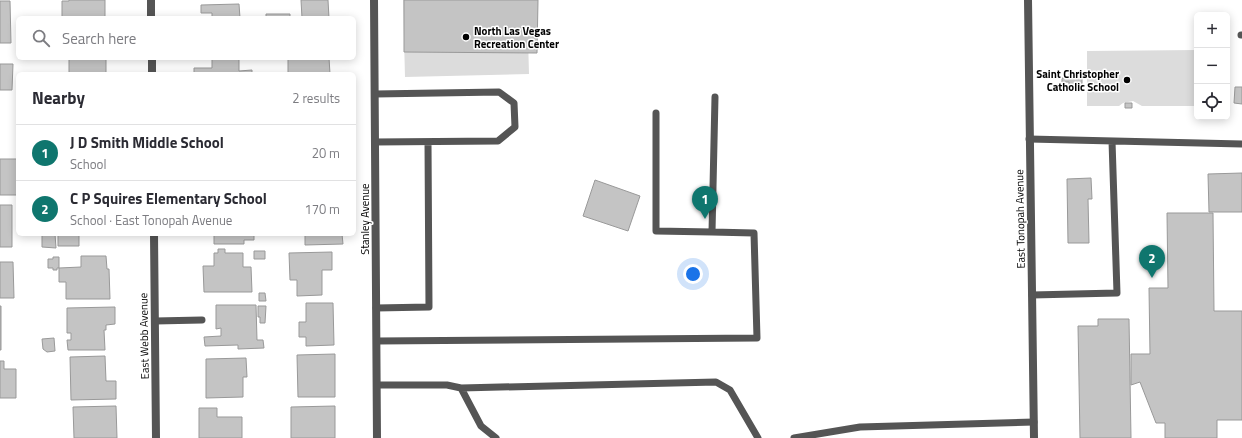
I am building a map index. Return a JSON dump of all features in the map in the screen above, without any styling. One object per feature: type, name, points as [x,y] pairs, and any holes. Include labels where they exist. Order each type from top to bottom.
[{"type":"street","points":[[151,0],[152,16]]},
{"type":"street","name":"Stanley Avenue","points":[[374,0],[377,438]]},
{"type":"street","name":"East Tonopah Avenue","points":[[1028,0],[1034,438]]},
{"type":"street","points":[[152,60],[152,72]]},
{"type":"street","name":"East Webb Avenue","points":[[154,236],[156,438]]},
{"type":"lane","points":[[375,94],[499,92],[514,103],[514,127],[498,141],[375,142]]},
{"type":"lane","points":[[712,232],[715,97]]},
{"type":"lane","points":[[377,341],[757,338],[754,233],[656,231],[656,113]]},
{"type":"lane","points":[[1029,139],[1242,144]]},
{"type":"lane","points":[[1032,295],[1117,293],[1112,141]]},
{"type":"lane","points":[[376,308],[430,307],[428,142]]},
{"type":"lane","points":[[155,321],[202,320]]},
{"type":"lane","points":[[377,385],[447,385],[461,388],[716,382],[730,390],[758,438]]},
{"type":"lane","points":[[461,388],[482,426],[496,438]]},
{"type":"lane","points":[[794,438],[860,427],[1034,422]]},
{"type":"shaded area","name":"North Las Vegas Recreation Center","points":[[403,0],[527,0],[529,74],[405,77]]},
{"type":"shaded area","name":"Saint Christopher Catholic School","points":[[1194,50],[1194,106],[1142,106],[1133,101],[1123,103],[1119,106],[1087,106],[1087,51]]},
{"type":"building","points":[[105,0],[105,16],[62,16],[62,1]]},
{"type":"building","points":[[301,0],[328,0],[329,16],[302,16]]},
{"type":"building","name":"North Las Vegas Recreation Center","points":[[404,0],[538,0],[537,53],[404,52]]},
{"type":"building","points":[[0,1],[10,1],[11,43],[0,43]]},
{"type":"building","points":[[239,4],[240,16],[212,16],[212,13],[201,13],[201,5]]},
{"type":"building","points":[[266,14],[290,14],[290,16],[266,16]]},
{"type":"building","points":[[69,60],[106,60],[106,72],[69,72]]},
{"type":"building","points":[[212,60],[239,60],[239,71],[252,70],[252,72],[194,72],[194,68],[212,68]]},
{"type":"building","points":[[288,60],[329,60],[330,72],[288,72]]},
{"type":"building","points":[[0,64],[13,64],[12,90],[0,90]]},
{"type":"building","points":[[1069,72],[1082,72],[1082,89],[1069,89],[1069,82],[1062,82],[1062,78],[1069,78]]},
{"type":"building","points":[[1235,87],[1242,87],[1242,104],[1234,103]]},
{"type":"building","points":[[1125,103],[1132,103],[1132,108],[1125,108]]},
{"type":"building","points":[[0,159],[16,159],[16,195],[0,195]]},
{"type":"building","points":[[1242,173],[1242,212],[1209,212],[1208,174]]},
{"type":"building","points":[[1091,178],[1092,199],[1088,199],[1089,243],[1068,243],[1067,179]]},
{"type":"building","points":[[595,180],[640,196],[628,231],[583,216]]},
{"type":"building","points":[[0,205],[12,205],[12,247],[0,247]]},
{"type":"building","points":[[1167,213],[1213,213],[1214,311],[1242,311],[1242,420],[1217,420],[1217,438],[1165,438],[1165,423],[1156,423],[1140,382],[1131,385],[1131,354],[1150,354],[1149,288],[1168,288]]},
{"type":"building","points":[[42,236],[55,236],[56,248],[42,247]]},
{"type":"building","points":[[58,236],[79,236],[79,246],[58,246]]},
{"type":"building","points":[[214,236],[254,236],[254,240],[244,240],[244,244],[214,244]]},
{"type":"building","points":[[305,236],[342,236],[343,244],[305,245]]},
{"type":"building","points":[[218,249],[225,249],[225,253],[243,253],[243,267],[251,267],[252,292],[204,292],[203,266],[214,266],[214,253],[218,253]]},
{"type":"building","points":[[254,251],[265,251],[265,259],[254,259]]},
{"type":"building","points":[[332,252],[332,270],[322,270],[322,295],[297,296],[297,280],[290,280],[289,253]]},
{"type":"building","points":[[81,256],[106,256],[107,269],[109,269],[110,299],[66,299],[66,282],[59,282],[59,268],[81,267]]},
{"type":"building","points":[[53,257],[59,257],[59,268],[57,268],[57,270],[48,268],[48,259],[53,259]]},
{"type":"building","points":[[0,262],[13,262],[14,298],[0,298]]},
{"type":"building","points":[[259,293],[265,293],[266,301],[259,301]]},
{"type":"building","points":[[306,303],[333,303],[334,345],[306,346],[306,337],[299,337],[299,322],[306,322]]},
{"type":"building","points":[[216,305],[256,305],[257,340],[263,340],[264,348],[238,349],[238,345],[205,346],[204,337],[221,336],[221,328],[216,329]]},
{"type":"building","points":[[1,306],[1,350],[0,350]]},
{"type":"building","points":[[258,306],[266,306],[265,323],[260,323],[260,317],[258,317]]},
{"type":"building","points":[[115,307],[115,324],[106,325],[106,330],[104,330],[105,350],[68,350],[67,340],[71,340],[71,333],[67,333],[67,308]]},
{"type":"building","points":[[1098,319],[1129,319],[1131,438],[1080,438],[1078,326],[1098,326]]},
{"type":"building","points":[[54,338],[55,351],[47,352],[43,349],[42,339]]},
{"type":"building","points":[[335,354],[335,397],[298,397],[297,355]]},
{"type":"building","points":[[105,356],[106,381],[116,381],[116,399],[71,400],[70,357]]},
{"type":"building","points":[[246,358],[247,377],[243,377],[243,397],[206,398],[206,359]]},
{"type":"building","points":[[0,361],[4,361],[4,369],[16,369],[16,398],[0,398]]},
{"type":"building","points":[[116,406],[117,438],[74,438],[73,407]]},
{"type":"building","points":[[335,406],[335,438],[291,438],[291,407]]},
{"type":"building","points":[[199,408],[217,408],[217,417],[242,417],[242,438],[199,438]]},
{"type":"place","name":"North Las Vegas Recreation Center","points":[[466,37]]},
{"type":"place","name":"Saint Christopher Catholic School","points":[[1127,80]]},
{"type":"place","name":"J D Smith Middle School","points":[[705,219]]},
{"type":"place","name":"C P Squires Elementary School","points":[[1152,278]]}]
